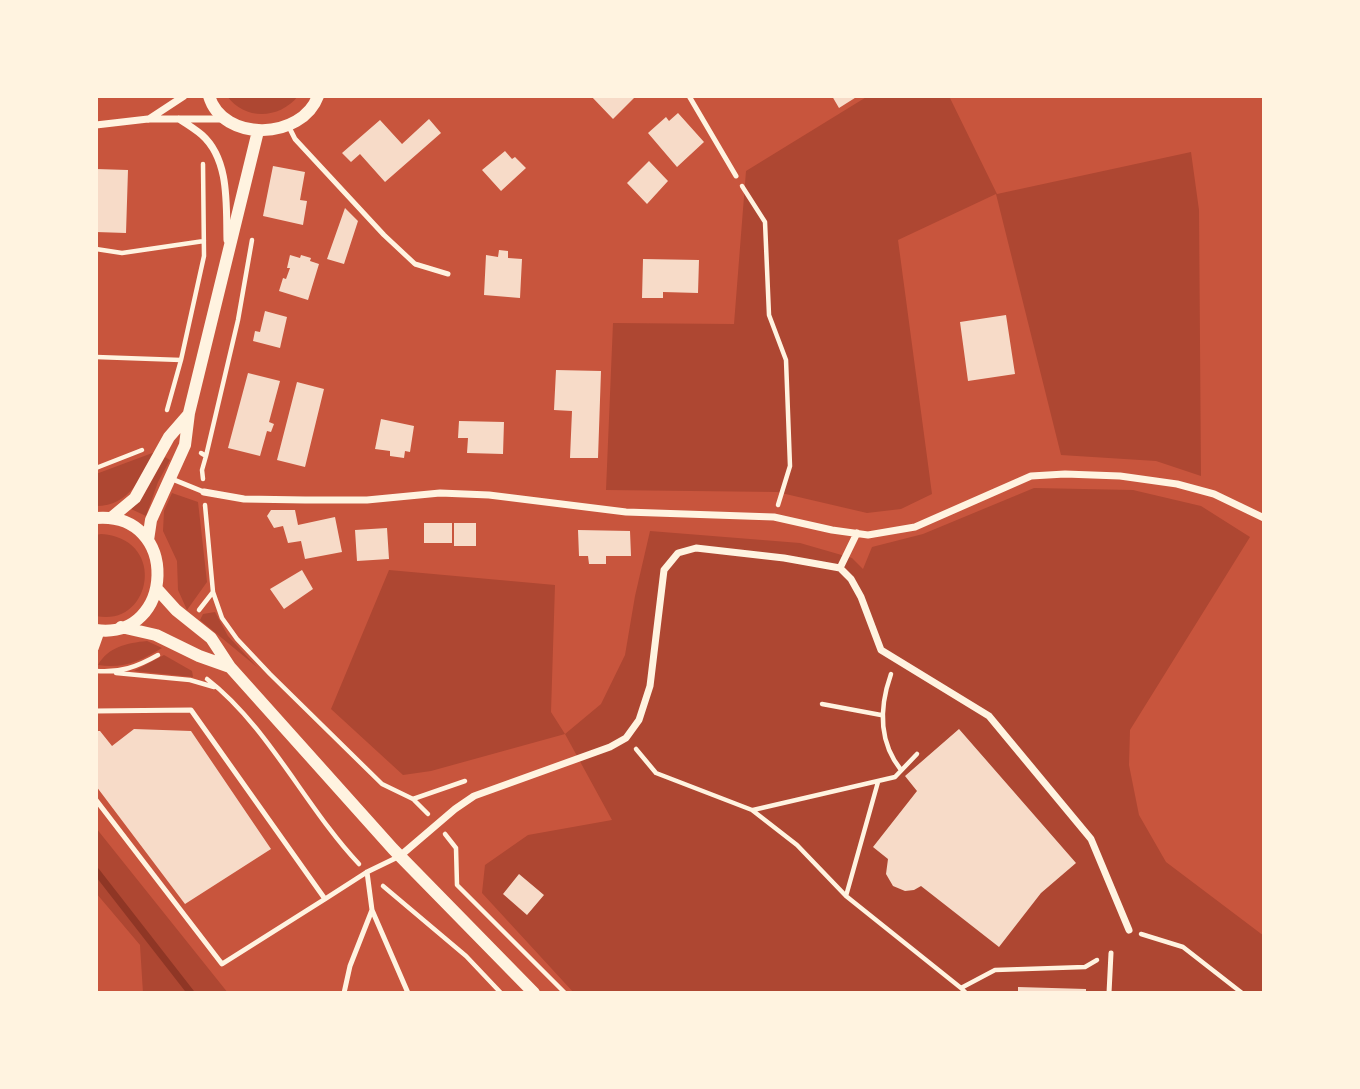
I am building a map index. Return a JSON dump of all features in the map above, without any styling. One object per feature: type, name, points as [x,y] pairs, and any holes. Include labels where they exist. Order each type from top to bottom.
[{"type":"street","points":[[149,119],[184,96]]},
{"type":"street","points":[[209,96],[227,120]]},
{"type":"street","points":[[96,125],[149,119],[227,120],[258,131],[278,130],[300,119],[315,105],[318,96]]},
{"type":"street","points":[[179,119],[204,136],[217,154],[225,184],[228,255]]},
{"type":"street","points":[[148,540],[151,520],[185,445],[189,413],[258,131]]},
{"type":"street","points":[[111,518],[135,498],[169,438],[189,413]]},
{"type":"street","points":[[204,492],[244,499],[305,500],[367,500],[440,493],[489,495],[626,512],[774,517],[869,535],[915,527],[1031,476],[1065,474],[1119,476],[1177,484],[1214,494],[1264,517]]},
{"type":"street","points":[[96,518],[111,518],[131,526],[148,540],[158,563],[158,589],[150,605],[138,618],[121,628]]},
{"type":"street","points":[[840,568],[857,533]]},
{"type":"street","points":[[400,856],[474,796],[610,747],[626,738],[639,720],[650,685],[664,570],[678,553],[696,548],[784,558],[840,568],[851,579],[861,597],[881,650],[989,716],[1091,839],[1129,930]]},
{"type":"street","points":[[158,589],[176,610],[211,638],[230,667],[400,856],[534,993]]},
{"type":"street","points":[[99,630],[121,628],[156,635],[199,656],[230,667]]},
{"type":"lane","points":[[689,96],[736,176]]},
{"type":"lane","points":[[288,125],[295,139],[384,235],[415,264],[448,274]]},
{"type":"lane","points":[[170,478],[204,492]]},
{"type":"lane","points":[[96,649],[99,630]]},
{"type":"lane","points":[[96,711],[191,710],[325,899]]},
{"type":"lane","points":[[96,800],[222,964],[367,872],[400,856]]},
{"type":"lane","points":[[367,872],[372,910],[408,993]]},
{"type":"lane","points":[[344,993],[350,966],[372,910]]},
{"type":"lane","points":[[1109,993],[1111,953]]},
{"type":"path","points":[[164,421],[181,360],[204,256],[202,161]]},
{"type":"path","points":[[736,176],[765,222],[769,315],[786,360],[790,466],[774,517]]},
{"type":"path","points":[[96,250],[122,253],[204,241]]},
{"type":"path","points":[[96,357],[181,360]]},
{"type":"path","points":[[96,468],[153,446]]},
{"type":"path","points":[[213,592],[222,618],[236,639],[382,784],[413,799],[476,778]]},
{"type":"path","points":[[896,660],[881,715],[887,748],[901,771]]},
{"type":"path","points":[[111,673],[190,680],[221,690]]},
{"type":"path","points":[[205,677],[221,690],[258,734],[367,872],[466,956],[502,993]]},
{"type":"path","points":[[822,704],[881,715]]},
{"type":"path","points":[[626,738],[656,773],[752,810],[797,845],[846,897],[966,993]]},
{"type":"path","points":[[752,810],[894,777],[917,754]]},
{"type":"path","points":[[846,897],[878,782]]},
{"type":"path","points":[[456,848],[457,885],[565,993]]},
{"type":"path","points":[[1129,930],[1183,947],[1242,993]]},
{"type":"path","points":[[961,988],[995,970],[1085,967],[1111,953]]},
{"type":"shaded area","points":[[227,96],[298,96],[282,109],[262,114],[243,110]]},
{"type":"shaded area","points":[[868,96],[949,96],[997,194],[1191,152],[1199,210],[1201,476],[1156,461],[1061,455],[996,194],[898,240],[932,494],[901,509],[867,513],[777,492],[606,490],[613,323],[734,324],[746,171]]},
{"type":"shaded area","points":[[155,452],[126,496],[108,505],[96,506],[96,474]]},
{"type":"shaded area","points":[[165,457],[170,460],[158,482],[146,516],[131,509],[142,498]]},
{"type":"shaded area","points":[[1034,488],[1133,490],[1201,506],[1250,537],[1130,730],[1129,765],[1139,815],[1166,862],[1264,936],[1264,993],[574,993],[482,893],[485,865],[528,835],[612,820],[565,734],[601,704],[625,655],[650,531],[800,543],[852,558],[863,569],[872,547],[923,534]]},
{"type":"shaded area","points":[[172,493],[198,502],[207,582],[187,610],[178,590],[177,561],[163,531],[164,511]]},
{"type":"shaded area","points":[[96,535],[122,539],[136,550],[144,565],[145,581],[140,596],[130,609],[115,616],[96,616]]},
{"type":"shaded area","points":[[389,570],[555,585],[551,712],[565,734],[431,771],[403,775],[331,709]]},
{"type":"shaded area","points":[[215,612],[228,636],[257,667],[200,620],[203,614]]},
{"type":"shaded area","points":[[147,641],[162,648],[132,663],[98,665],[107,654],[119,647]]},
{"type":"shaded area","points":[[164,655],[192,671],[193,677],[134,671]]},
{"type":"shaded area","points":[[96,828],[228,993],[143,993],[140,945],[96,893]]},
{"type":"building","points":[[591,96],[636,96],[613,119]]},
{"type":"building","points":[[832,96],[858,96],[839,108]]},
{"type":"building","points":[[678,113],[704,142],[677,167],[648,133],[666,117],[669,121]]},
{"type":"building","points":[[429,119],[441,133],[385,182],[360,154],[351,162],[342,153],[380,120],[402,144]]},
{"type":"building","points":[[505,151],[526,168],[501,191],[482,170]]},
{"type":"building","points":[[649,161],[668,181],[647,204],[627,183]]},
{"type":"building","points":[[273,166],[305,172],[300,200],[307,201],[303,225],[263,216]]},
{"type":"building","points":[[96,169],[128,170],[126,233],[96,232]]},
{"type":"building","points":[[345,208],[358,221],[344,264],[327,259]]},
{"type":"building","points":[[499,250],[508,251],[508,258],[522,259],[520,298],[484,295],[486,255],[498,257]]},
{"type":"building","points":[[290,255],[311,258],[310,261],[319,264],[308,300],[279,291],[290,268],[287,268]]},
{"type":"building","points":[[643,259],[699,260],[698,293],[663,292],[663,298],[642,298]]},
{"type":"building","points":[[265,311],[287,317],[280,348],[253,341],[255,331],[260,332]]},
{"type":"building","points":[[1006,315],[1015,374],[968,381],[960,322]]},
{"type":"building","points":[[556,370],[601,371],[598,458],[570,458],[572,411],[554,410]]},
{"type":"building","points":[[248,373],[280,381],[269,422],[274,424],[271,432],[267,431],[260,456],[228,448]]},
{"type":"building","points":[[297,382],[324,389],[305,467],[277,460]]},
{"type":"building","points":[[381,419],[414,426],[410,452],[405,451],[404,458],[390,456],[390,451],[375,449]]},
{"type":"building","points":[[459,421],[504,422],[503,454],[467,453],[468,438],[458,438]]},
{"type":"building","points":[[271,510],[295,510],[298,525],[335,517],[342,552],[305,559],[301,541],[288,543],[283,526],[274,528],[267,516]]},
{"type":"building","points":[[424,523],[452,523],[452,543],[424,543]]},
{"type":"building","points":[[454,523],[476,523],[476,546],[454,546]]},
{"type":"building","points":[[387,528],[389,559],[357,561],[355,530]]},
{"type":"building","points":[[578,530],[630,531],[631,556],[606,556],[606,564],[589,564],[588,556],[579,556]]},
{"type":"building","points":[[302,570],[313,589],[284,609],[270,589]]},
{"type":"building","points":[[134,729],[191,731],[271,849],[185,904],[96,786],[96,731],[100,731],[112,746]]},
{"type":"building","points":[[959,729],[1076,863],[1041,893],[999,947],[921,886],[905,891],[893,886],[886,874],[888,859],[873,847],[917,791],[905,776]]},
{"type":"building","points":[[519,874],[544,895],[527,915],[503,894]]},
{"type":"building","points":[[1018,987],[1086,989],[1086,993],[1018,993]]},
{"type":"waterway","points":[[96,871],[191,993]]}]
